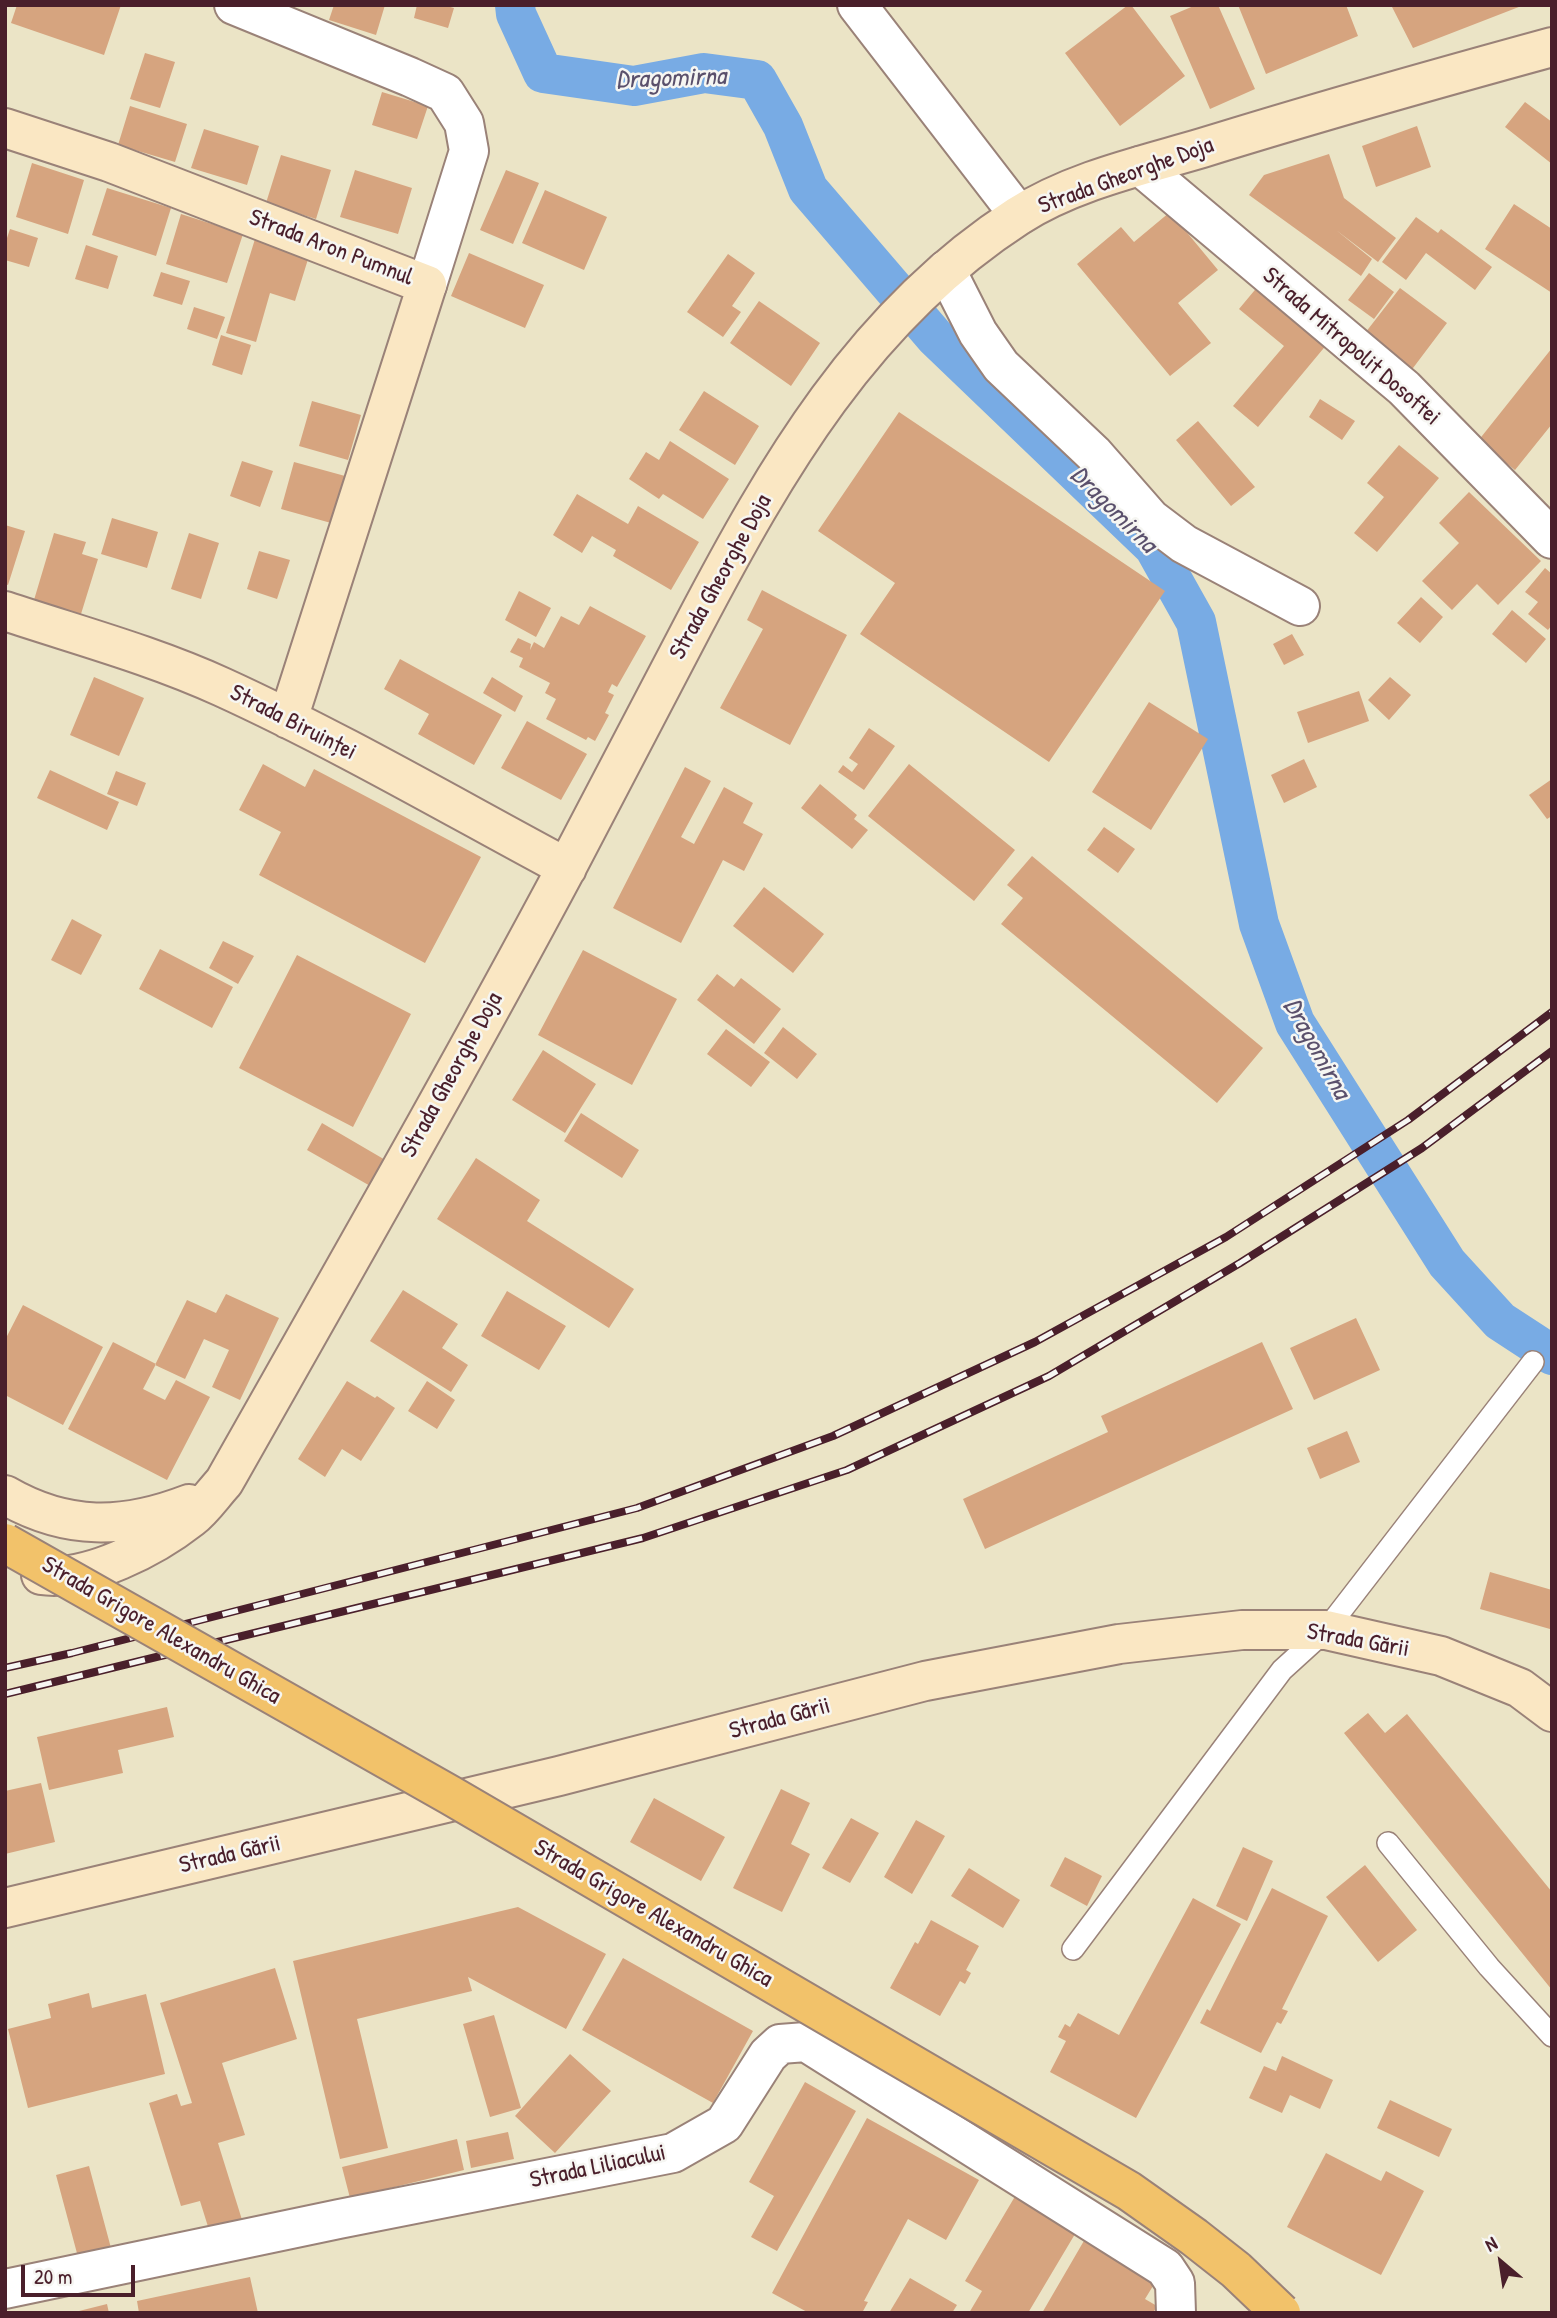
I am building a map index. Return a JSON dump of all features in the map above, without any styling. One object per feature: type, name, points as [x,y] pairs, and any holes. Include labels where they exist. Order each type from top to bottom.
[{"type":"main road","name":"Strada Grigore Alexandru Ghica","points":[[5,1543],[450,1795],[1106,2178],[1194,2237],[1236,2270],[1280,2313]]},
{"type":"street","points":[[234,5],[445,93],[464,124],[469,151],[426,285]]},
{"type":"street","points":[[857,5],[1019,215]]},
{"type":"street","name":"Strada Gheorghe Doja","points":[[5,1565],[26,1573],[52,1577],[102,1567],[176,1529],[193,1517],[224,1482],[567,868],[746,525],[821,407],[884,329],[938,279],[1019,215],[1057,196],[1140,166],[1338,106],[1552,47]]},
{"type":"street","name":"Strada Aron Pumnul","points":[[5,128],[109,162],[426,285],[288,719]]},
{"type":"street","name":"Strada Mitropolit Dosoftei","points":[[1140,166],[1404,388],[1552,539]]},
{"type":"street","points":[[938,279],[1001,366],[1094,454],[1151,519],[1184,544],[1300,606]]},
{"type":"street","name":"Strada Biruinței","points":[[5,611],[164,664],[220,686],[288,719],[567,868]]},
{"type":"street","points":[[5,1495],[54,1516],[88,1523],[124,1522],[152,1517],[193,1502],[224,1482]]},
{"type":"street","name":"Strada Gării","points":[[5,1908],[559,1776],[925,1681],[1119,1644],[1242,1630],[1326,1630],[1441,1656],[1520,1688],[1552,1712]]},
{"type":"street","name":"Strada Liliacului","points":[[5,2290],[673,2153],[724,2124],[768,2055],[779,2044],[806,2042],[1165,2268],[1175,2283],[1176,2313]]},
{"type":"lane","points":[[1073,1949],[1282,1670],[1326,1630],[1533,1362]]},
{"type":"lane","points":[[1388,1843],[1489,1967],[1552,2036]]},
{"type":"building","points":[[17,5],[121,5],[104,55],[11,23]]},
{"type":"building","points":[[334,5],[385,5],[376,35],[329,20]]},
{"type":"building","points":[[417,5],[443,5],[454,8],[448,28],[414,18]]},
{"type":"building","points":[[1131,5],[1185,76],[1120,126],[1065,53]]},
{"type":"building","points":[[1196,5],[1218,5],[1255,89],[1210,109],[1170,16]]},
{"type":"building","points":[[1238,5],[1346,5],[1358,36],[1266,74]]},
{"type":"building","points":[[1391,5],[1524,5],[1413,48]]},
{"type":"building","points":[[145,53],[175,62],[160,108],[130,99]]},
{"type":"building","points":[[382,92],[428,106],[417,139],[372,125]]},
{"type":"building","points":[[1525,102],[1552,122],[1552,164],[1505,127]]},
{"type":"building","points":[[130,106],[187,124],[175,162],[118,145]]},
{"type":"building","points":[[1417,126],[1431,167],[1376,187],[1362,146]]},
{"type":"building","points":[[204,129],[259,146],[247,185],[191,168]]},
{"type":"building","points":[[1329,154],[1344,198],[1396,238],[1378,262],[1336,230],[1372,259],[1361,276],[1249,195],[1264,175]]},
{"type":"building","points":[[281,155],[331,170],[316,219],[266,203]]},
{"type":"building","points":[[32,163],[84,180],[68,234],[16,217]]},
{"type":"building","points":[[355,170],[412,188],[398,234],[340,217]]},
{"type":"building","points":[[506,170],[539,183],[513,244],[480,230]]},
{"type":"building","points":[[107,188],[171,208],[156,256],[92,235]]},
{"type":"building","points":[[545,190],[607,217],[584,270],[522,243]]},
{"type":"building","points":[[1514,204],[1552,229],[1552,293],[1485,249]]},
{"type":"building","points":[[1170,212],[1218,270],[1178,303],[1211,343],[1170,376],[1077,264],[1121,227],[1134,242]]},
{"type":"building","points":[[181,214],[243,234],[227,283],[166,264]]},
{"type":"building","points":[[1416,217],[1438,233],[1441,229],[1492,267],[1475,290],[1426,253],[1406,280],[1382,262]]},
{"type":"building","points":[[10,229],[38,238],[29,267],[5,260],[5,244]]},
{"type":"building","points":[[255,239],[309,256],[295,301],[270,293],[256,342],[226,333]]},
{"type":"building","points":[[86,245],[118,256],[108,289],[75,279]]},
{"type":"building","points":[[469,253],[544,285],[525,328],[451,296]]},
{"type":"building","points":[[728,254],[755,273],[732,306],[741,312],[723,337],[687,312]]},
{"type":"building","points":[[161,272],[190,281],[182,305],[153,296]]},
{"type":"building","points":[[1369,273],[1394,292],[1374,319],[1348,300]]},
{"type":"building","points":[[1259,285],[1328,343],[1258,427],[1233,406],[1284,346],[1239,309]]},
{"type":"building","points":[[1400,288],[1447,323],[1410,372],[1362,337]]},
{"type":"building","points":[[759,301],[820,343],[791,386],[730,343]]},
{"type":"building","points":[[194,307],[225,317],[217,339],[187,329]]},
{"type":"building","points":[[221,335],[251,345],[242,375],[212,365]]},
{"type":"building","points":[[1552,348],[1552,424],[1515,470],[1478,441]]},
{"type":"building","points":[[704,391],[759,426],[735,465],[679,430]]},
{"type":"building","points":[[1320,399],[1355,421],[1342,440],[1309,417]]},
{"type":"building","points":[[312,401],[361,415],[348,460],[299,446]]},
{"type":"building","points":[[899,412],[1165,591],[1049,762],[860,634],[895,583],[818,531]]},
{"type":"building","points":[[1198,421],[1255,487],[1231,506],[1176,440]]},
{"type":"building","points":[[670,441],[729,479],[703,519],[663,494],[659,499],[629,479],[646,452],[659,460]]},
{"type":"building","points":[[1399,445],[1439,478],[1377,552],[1354,533],[1384,497],[1367,483]]},
{"type":"building","points":[[242,461],[273,471],[260,507],[230,496]]},
{"type":"building","points":[[294,462],[345,476],[331,523],[281,509]]},
{"type":"building","points":[[1469,492],[1541,561],[1498,605],[1477,584],[1452,610],[1422,581],[1459,543],[1439,523]]},
{"type":"building","points":[[577,494],[628,524],[638,506],[699,542],[671,590],[613,556],[616,550],[592,536],[582,553],[553,535]]},
{"type":"building","points":[[112,518],[158,532],[147,568],[101,554]]},
{"type":"building","points":[[5,525],[25,531],[8,585],[5,584]]},
{"type":"building","points":[[54,533],[86,542],[82,554],[98,559],[81,614],[34,600]]},
{"type":"building","points":[[189,533],[219,543],[201,599],[171,589]]},
{"type":"building","points":[[259,551],[290,560],[277,599],[247,589]]},
{"type":"building","points":[[1545,568],[1552,574],[1552,625],[1548,630],[1528,614],[1538,602],[1525,592]]},
{"type":"building","points":[[762,590],[847,635],[790,745],[720,708],[763,629],[747,620]]},
{"type":"building","points":[[519,591],[551,608],[536,637],[505,620]]},
{"type":"building","points":[[1421,597],[1443,617],[1420,643],[1397,623]]},
{"type":"building","points":[[590,606],[646,636],[617,687],[612,684],[608,692],[614,695],[605,713],[609,715],[595,741],[588,737],[586,740],[546,719],[556,699],[545,693],[550,683],[519,667],[523,658],[510,652],[518,638],[531,644],[530,650],[534,642],[544,648],[561,616],[579,625]]},
{"type":"building","points":[[1512,610],[1546,639],[1526,663],[1492,634]]},
{"type":"building","points":[[1292,634],[1304,655],[1284,665],[1273,644]]},
{"type":"building","points":[[400,659],[502,715],[474,765],[418,734],[429,714],[384,689]]},
{"type":"building","points":[[94,677],[144,698],[119,756],[70,735]]},
{"type":"building","points":[[492,677],[523,696],[515,712],[483,693]]},
{"type":"building","points":[[1390,677],[1411,695],[1389,720],[1368,700]]},
{"type":"building","points":[[1359,691],[1369,721],[1308,743],[1297,712]]},
{"type":"building","points":[[1149,702],[1208,739],[1151,830],[1092,792]]},
{"type":"building","points":[[527,721],[587,754],[561,800],[501,768]]},
{"type":"building","points":[[869,728],[895,746],[864,790],[838,772],[843,765],[852,772],[858,764],[849,758]]},
{"type":"building","points":[[1304,759],[1317,787],[1284,803],[1271,775]]},
{"type":"building","points":[[263,764],[305,787],[314,769],[481,857],[425,963],[259,875],[281,832],[239,810]]},
{"type":"building","points":[[909,764],[1015,850],[974,901],[868,816]]},
{"type":"building","points":[[685,767],[711,781],[681,837],[694,844],[724,787],[753,803],[743,823],[763,834],[744,871],[723,860],[681,943],[613,908]]},
{"type":"building","points":[[50,770],[119,802],[107,830],[37,798]]},
{"type":"building","points":[[116,771],[146,783],[137,806],[107,794]]},
{"type":"building","points":[[1552,779],[1552,816],[1547,819],[1529,795]]},
{"type":"building","points":[[820,784],[857,815],[854,819],[868,830],[852,849],[801,808]]},
{"type":"building","points":[[1104,827],[1135,849],[1118,873],[1087,850]]},
{"type":"building","points":[[1032,856],[1263,1048],[1217,1103],[1001,924],[1023,898],[1007,885]]},
{"type":"building","points":[[764,887],[824,934],[793,973],[733,926]]},
{"type":"building","points":[[72,919],[102,935],[81,975],[51,960]]},
{"type":"building","points":[[223,941],[254,956],[238,984],[209,968]]},
{"type":"building","points":[[160,949],[233,987],[212,1028],[139,989]]},
{"type":"building","points":[[583,950],[677,999],[632,1085],[538,1035]]},
{"type":"building","points":[[297,955],[411,1014],[353,1127],[239,1068]]},
{"type":"building","points":[[717,974],[734,987],[741,978],[781,1009],[754,1044],[697,1000]]},
{"type":"building","points":[[783,1027],[817,1054],[797,1079],[764,1053]]},
{"type":"building","points":[[726,1029],[770,1062],[751,1087],[707,1054]]},
{"type":"building","points":[[543,1050],[596,1084],[565,1133],[512,1100]]},
{"type":"building","points":[[581,1113],[639,1150],[622,1178],[564,1141]]},
{"type":"building","points":[[322,1123],[387,1161],[372,1187],[307,1150]]},
{"type":"building","points":[[476,1158],[540,1200],[527,1221],[634,1289],[609,1328],[437,1219]]},
{"type":"building","points":[[403,1290],[458,1324],[442,1348],[468,1365],[451,1392],[370,1341]]},
{"type":"building","points":[[507,1291],[566,1326],[539,1370],[481,1336]]},
{"type":"building","points":[[226,1294],[279,1318],[240,1400],[212,1387],[229,1350],[204,1339],[185,1379],[155,1365],[187,1300],[216,1313]]},
{"type":"building","points":[[23,1305],[103,1347],[63,1425],[5,1395],[5,1340]]},
{"type":"building","points":[[1356,1318],[1380,1370],[1314,1400],[1290,1348]]},
{"type":"building","points":[[113,1342],[156,1364],[143,1389],[165,1400],[176,1380],[210,1397],[167,1480],[68,1429]]},
{"type":"building","points":[[1262,1342],[1293,1409],[985,1549],[963,1499],[1108,1432],[1101,1416]]},
{"type":"building","points":[[347,1381],[395,1408],[361,1461],[342,1449],[325,1477],[298,1459]]},
{"type":"building","points":[[427,1381],[455,1400],[437,1429],[408,1411]]},
{"type":"building","points":[[1347,1431],[1360,1462],[1320,1479],[1307,1448]]},
{"type":"building","points":[[1490,1572],[1552,1590],[1550,1629],[1480,1609]]},
{"type":"building","points":[[167,1707],[174,1737],[118,1750],[123,1773],[49,1790],[37,1737]]},
{"type":"building","points":[[1368,1713],[1385,1733],[1407,1714],[1552,1892],[1552,1990],[1344,1733]]},
{"type":"building","points":[[41,1783],[55,1842],[5,1854],[5,1791]]},
{"type":"building","points":[[781,1789],[810,1803],[791,1844],[810,1854],[782,1912],[733,1888]]},
{"type":"building","points":[[654,1798],[725,1837],[701,1881],[630,1842]]},
{"type":"building","points":[[851,1818],[879,1833],[850,1883],[822,1868]]},
{"type":"building","points":[[916,1820],[945,1836],[912,1894],[884,1877]]},
{"type":"building","points":[[1243,1847],[1273,1861],[1247,1921],[1216,1906]]},
{"type":"building","points":[[1065,1857],[1102,1876],[1087,1906],[1050,1886]]},
{"type":"building","points":[[1365,1865],[1417,1930],[1378,1962],[1326,1897]]},
{"type":"building","points":[[969,1868],[1020,1900],[1003,1928],[951,1896]]},
{"type":"building","points":[[1272,1888],[1328,1916],[1282,2009],[1288,2011],[1281,2024],[1277,2022],[1261,2053],[1200,2023],[1207,2009],[1210,2011]]},
{"type":"building","points":[[1193,1898],[1241,1924],[1136,2118],[1050,2072],[1066,2041],[1058,2037],[1065,2024],[1070,2027],[1078,2013],[1119,2035]]},
{"type":"building","points":[[518,1907],[606,1954],[566,2029],[468,1977],[472,1991],[357,2019],[388,2148],[340,2159],[293,1961]]},
{"type":"building","points":[[931,1920],[979,1946],[966,1970],[971,1973],[965,1984],[960,1981],[940,2016],[890,1988],[915,1942],[918,1944]]},
{"type":"building","points":[[623,1958],[753,2031],[713,2103],[582,2030]]},
{"type":"building","points":[[275,1968],[297,2039],[222,2063],[245,2135],[218,2143],[243,2223],[210,2233],[200,2201],[181,2206],[149,2103],[177,2094],[181,2106],[192,2103],[160,2003]]},
{"type":"building","points":[[89,1993],[92,2008],[146,1994],[165,2074],[28,2108],[8,2029],[51,2018],[48,2004]]},
{"type":"building","points":[[494,2015],[521,2108],[490,2117],[463,2024]]},
{"type":"building","points":[[570,2054],[611,2091],[555,2153],[515,2116]]},
{"type":"building","points":[[1282,2056],[1333,2080],[1320,2109],[1290,2095],[1282,2113],[1249,2098],[1264,2066],[1276,2071]]},
{"type":"building","points":[[805,2082],[856,2111],[777,2251],[751,2237],[774,2196],[749,2182]]},
{"type":"building","points":[[1390,2100],[1452,2129],[1439,2157],[1377,2128]]},
{"type":"building","points":[[867,2118],[979,2180],[946,2240],[908,2219],[864,2301],[868,2302],[862,2313],[809,2313],[772,2293]]},
{"type":"building","points":[[508,2132],[514,2159],[471,2168],[466,2141]]},
{"type":"building","points":[[457,2139],[464,2170],[350,2198],[342,2167]]},
{"type":"building","points":[[1326,2153],[1381,2181],[1386,2171],[1424,2191],[1381,2275],[1287,2227]]},
{"type":"building","points":[[89,2166],[111,2248],[78,2257],[56,2175]]},
{"type":"building","points":[[1017,2193],[1078,2229],[1028,2313],[969,2313],[982,2291],[965,2281]]},
{"type":"building","points":[[1085,2239],[1156,2281],[1145,2299],[1157,2306],[1153,2313],[1042,2313]]},
{"type":"building","points":[[250,2277],[258,2313],[139,2313],[137,2301]]},
{"type":"building","points":[[910,2278],[957,2305],[952,2313],[889,2313]]},
{"type":"building","points":[[107,2304],[109,2313],[75,2313],[75,2312]]},
{"type":"waterway","name":"Dragomirna","points":[[515,5],[516,14],[543,73],[634,86],[704,73],[757,80],[783,126],[808,189],[935,337],[1154,547],[1196,622],[1259,924],[1295,1023],[1447,1263],[1500,1321],[1552,1355]]},
{"type":"railway","points":[[5,1668],[637,1508],[833,1436],[1035,1342],[1226,1237],[1408,1120],[1552,1012]]},
{"type":"railway","points":[[5,1694],[643,1538],[847,1470],[1049,1376],[1240,1263],[1422,1148],[1552,1051]]}]
